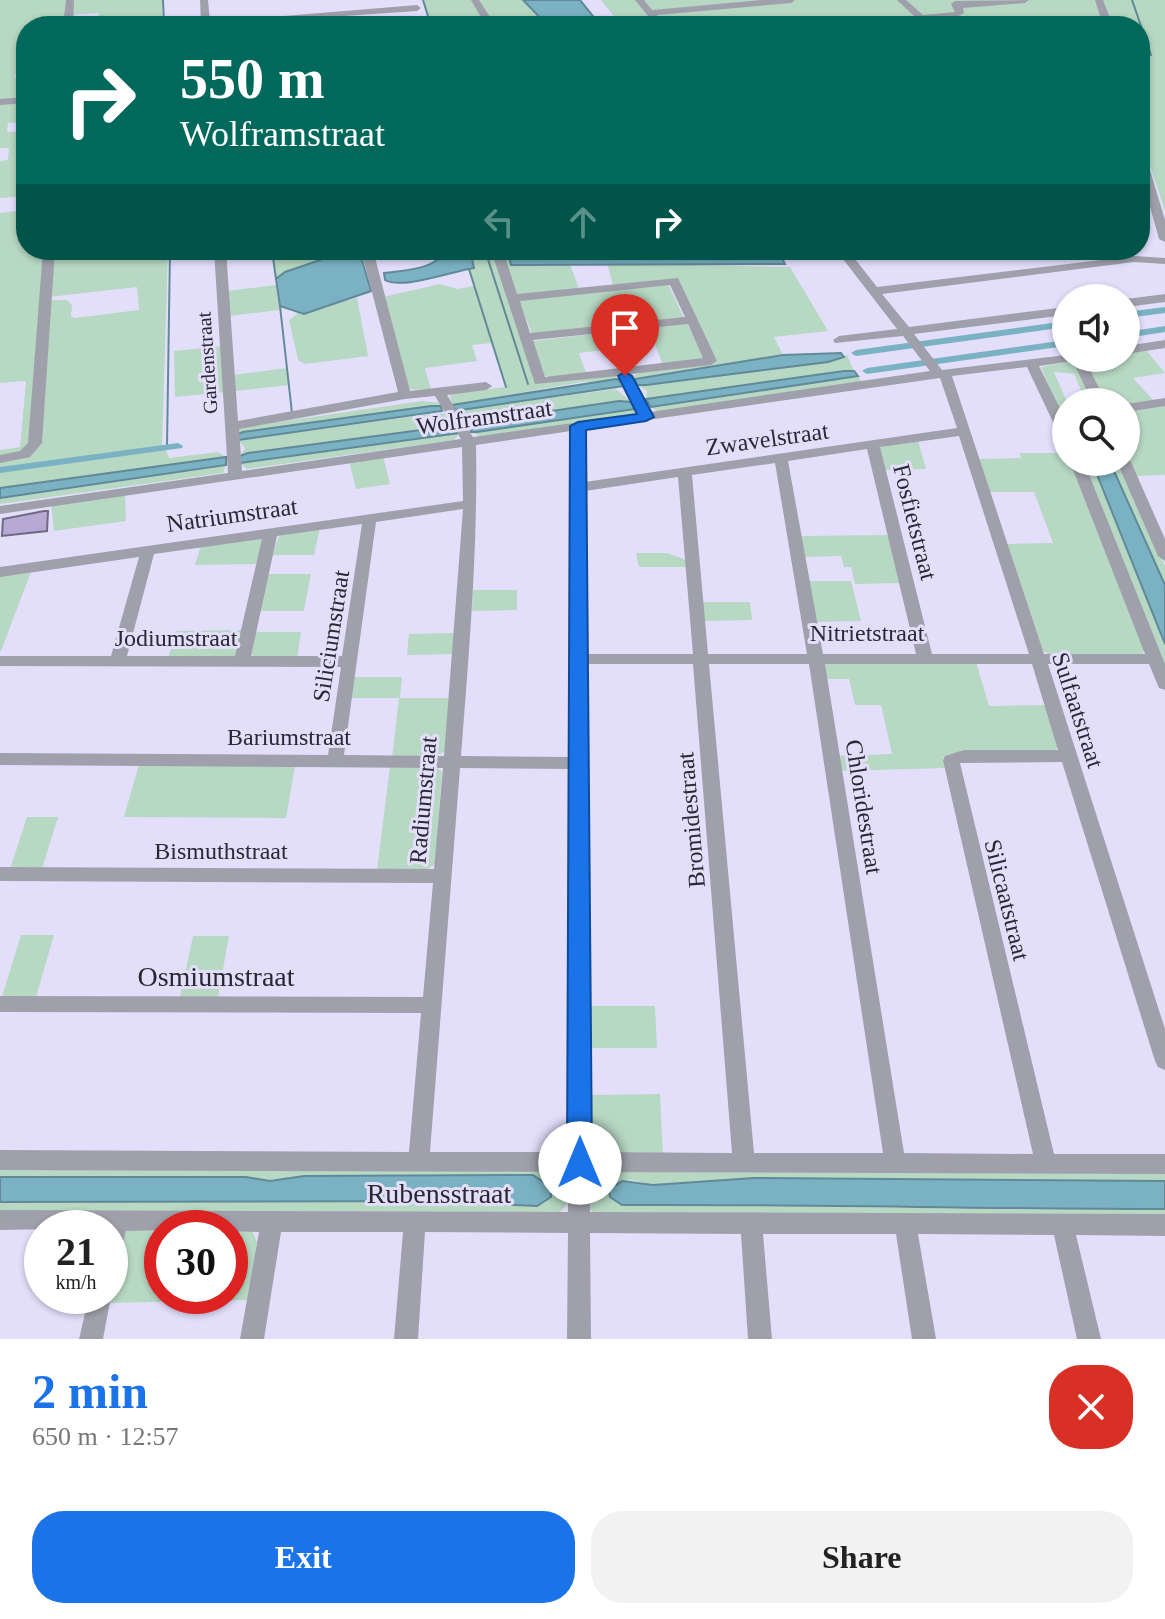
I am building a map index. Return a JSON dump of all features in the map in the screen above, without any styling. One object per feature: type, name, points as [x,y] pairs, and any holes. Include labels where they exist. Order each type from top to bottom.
[{"type":"street","points":[[340,0],[342,14]]},
{"type":"street","points":[[639,0],[653,16]]},
{"type":"street","points":[[650,13],[791,0]]},
{"type":"street","points":[[901,0],[919,16]]},
{"type":"street","points":[[954,3],[1025,0]]},
{"type":"street","points":[[939,16],[961,11],[954,3]]},
{"type":"street","points":[[319,16],[417,8]]},
{"type":"street","points":[[1150,203],[1165,239]]},
{"type":"street","points":[[0,459],[23,455],[35,443],[48,260]]},
{"type":"street","name":"Gardenstraat","points":[[221,260],[233,449]]},
{"type":"street","points":[[370,260],[405,395]]},
{"type":"street","points":[[500,260],[540,381],[626,378],[711,361],[674,281],[513,298]]},
{"type":"street","points":[[852,260],[940,373]]},
{"type":"street","points":[[874,291],[1126,260]]},
{"type":"street","points":[[1140,301],[1165,298]]},
{"type":"street","points":[[839,340],[907,334],[1052,313]]},
{"type":"street","points":[[527,337],[692,320]]},
{"type":"street","points":[[1140,348],[1165,344]]},
{"type":"street","name":"Wolframstraat","points":[[3,509],[233,449],[578,426],[642,409],[1052,360]]},
{"type":"street","points":[[1031,363],[1052,406]]},
{"type":"street","name":"Sulfaatstraat","points":[[940,373],[964,431],[1165,1061]]},
{"type":"street","points":[[626,378],[642,409]]},
{"type":"street","points":[[233,449],[405,395],[445,402],[486,386]]},
{"type":"street","points":[[445,402],[466,434]]},
{"type":"street","points":[[1140,406],[1165,402]]},
{"type":"street","points":[[578,426],[579,1339]]},
{"type":"street","name":"Zwavelstraat","points":[[576,488],[964,431]]},
{"type":"street","name":"Radiumstraat","points":[[419,1162],[464,619],[470,504],[466,434]]},
{"type":"street","name":"Fosfietstraat","points":[[873,445],[925,657]]},
{"type":"street","name":"Chloridestraat","points":[[781,459],[816,657],[895,1163]]},
{"type":"street","name":"Bromidestraat","points":[[685,473],[744,1163]]},
{"type":"street","points":[[1082,476],[1165,684]]},
{"type":"street","points":[[1130,476],[1165,556]]},
{"type":"street","name":"Natriumstraat","points":[[0,572],[470,504]]},
{"type":"street","points":[[0,526],[3,509]]},
{"type":"street","name":"Siliciumstraat","points":[[335,762],[370,517]]},
{"type":"street","points":[[242,662],[271,532]]},
{"type":"street","points":[[117,662],[148,549]]},
{"type":"street","name":"Nitrietstraat","points":[[579,659],[1154,659]]},
{"type":"street","name":"Jodiumstraat","points":[[0,661],[351,662]]},
{"type":"street","name":"Silicaatstraat","points":[[1046,1164],[951,760],[964,756],[1068,756]]},
{"type":"street","name":"Bariumstraat","points":[[0,759],[577,763]]},
{"type":"street","name":"Bismuthstraat","points":[[0,874],[441,876]]},
{"type":"street","name":"Osmiumstraat","points":[[0,1004],[432,1005]]},
{"type":"street","name":"Rubensstraat","points":[[0,1160],[1165,1164]]},
{"type":"street","name":"Rubensstraat","points":[[0,1220],[24,1220]]},
{"type":"street","name":"Rubensstraat","points":[[128,1220],[1165,1225]]},
{"type":"street","points":[[252,1339],[272,1222]]},
{"type":"street","points":[[406,1339],[415,1223]]},
{"type":"street","points":[[751,1223],[760,1339]]},
{"type":"street","points":[[905,1224],[924,1339]]},
{"type":"street","points":[[1063,1225],[1089,1339]]},
{"type":"street","points":[[91,1339],[96,1314]]},
{"type":"green space","points":[[0,0],[68,0],[66,16],[16,16],[16,101],[0,102]]},
{"type":"green space","points":[[72,0],[162,0],[162,16],[71,15]]},
{"type":"green space","points":[[423,0],[523,0],[538,16],[428,16]]},
{"type":"green space","points":[[601,0],[1165,0],[1165,211],[1150,165],[1150,16],[614,16]]},
{"type":"green space","points":[[16,102],[16,123],[8,123],[7,132],[16,132],[16,197],[0,198],[0,161],[8,160],[9,148],[0,148],[0,103]]},
{"type":"green space","points":[[16,211],[16,260],[45,260],[28,449],[0,457],[0,450],[20,447],[26,381],[0,383],[0,213]]},
{"type":"green space","points":[[51,260],[168,260],[162,448],[169,458],[218,452],[226,457],[0,488],[0,461],[30,454],[50,300],[67,300],[72,305],[71,316],[75,318],[139,310],[137,287],[49,297]]},
{"type":"green space","points":[[274,260],[362,260],[285,272],[276,279]]},
{"type":"green space","points":[[472,260],[495,260],[536,383],[614,375],[621,381],[582,382],[452,405],[450,395],[453,393],[506,387],[492,343],[472,345],[477,361],[425,368],[431,390],[408,389],[383,297],[440,284],[458,289],[474,286],[469,269],[473,268]]},
{"type":"green space","points":[[505,260],[510,260],[511,265],[570,264],[579,289],[517,295]]},
{"type":"green space","points":[[607,263],[790,267],[828,331],[774,337],[783,355],[635,379],[639,372],[716,362],[676,279],[613,285]]},
{"type":"green space","points":[[668,284],[684,318],[532,334],[519,300]]},
{"type":"green space","points":[[276,285],[280,310],[228,316],[227,291]]},
{"type":"green space","points":[[357,298],[368,356],[305,364],[298,360],[289,320],[298,313]]},
{"type":"green space","points":[[687,323],[704,358],[701,360],[662,363],[655,344],[579,353],[586,373],[549,377],[542,375],[533,341]]},
{"type":"green space","points":[[223,346],[226,392],[175,397],[174,351]]},
{"type":"green space","points":[[1146,350],[1165,373],[1133,378],[1154,401],[1140,403],[1140,388],[1096,388],[1089,372],[1140,372],[1140,351]]},
{"type":"green space","points":[[847,355],[854,371],[646,399],[647,391],[637,385],[828,362]]},
{"type":"green space","points":[[1052,365],[1052,372],[1061,388],[1052,388],[1052,394],[1041,367]]},
{"type":"green space","points":[[287,368],[289,385],[235,391],[233,375]]},
{"type":"green space","points":[[1054,372],[1080,372],[1087,388],[1080,388],[1074,374]]},
{"type":"green space","points":[[858,376],[862,382],[658,412],[651,407]]},
{"type":"green space","points":[[616,389],[631,402],[619,401],[485,421],[470,426],[456,410]]},
{"type":"green space","points":[[422,401],[441,403],[441,406],[238,434],[238,428],[243,427]]},
{"type":"green space","points":[[1165,404],[1165,475],[1140,476],[1140,407]]},
{"type":"green space","points":[[635,409],[636,415],[480,436],[471,432]]},
{"type":"green space","points":[[447,414],[459,426],[240,456],[245,448],[238,440]]},
{"type":"green space","points":[[460,433],[454,440],[247,469],[240,463]]},
{"type":"green space","points":[[918,441],[926,469],[884,470],[879,449],[882,446]]},
{"type":"green space","points":[[1020,453],[1052,453],[1052,476],[1077,476],[1145,650],[1142,654],[1051,655],[1041,650],[1006,544],[1053,543],[1034,492],[989,492],[977,459],[1021,458]]},
{"type":"green space","points":[[383,456],[390,484],[356,489],[349,461]]},
{"type":"green space","points":[[226,465],[223,473],[0,504],[0,498]]},
{"type":"green space","points":[[1086,476],[1098,476],[1165,644],[1165,673]]},
{"type":"green space","points":[[1116,476],[1126,476],[1165,566],[1165,585]]},
{"type":"green space","points":[[125,492],[126,521],[54,531],[51,503]]},
{"type":"green space","points":[[320,528],[314,555],[272,555],[280,534]]},
{"type":"green space","points":[[891,535],[903,583],[855,584],[851,567],[844,567],[841,556],[803,557],[799,536]]},
{"type":"green space","points":[[252,537],[264,539],[261,564],[195,565],[201,545]]},
{"type":"green space","points":[[636,553],[667,553],[689,561],[690,567],[639,567]]},
{"type":"green space","points":[[32,569],[1,651],[0,652],[0,574]]},
{"type":"green space","points":[[266,574],[311,574],[304,611],[258,611]]},
{"type":"green space","points":[[807,581],[851,581],[861,621],[815,622]]},
{"type":"green space","points":[[473,590],[517,590],[517,610],[472,611]]},
{"type":"green space","points":[[702,602],[750,602],[752,620],[704,621]]},
{"type":"green space","points":[[244,630],[236,655],[231,658],[168,659],[176,631]]},
{"type":"green space","points":[[253,632],[301,632],[297,659],[254,657],[251,654]]},
{"type":"green space","points":[[454,633],[453,654],[407,655],[409,634]]},
{"type":"green space","points":[[825,662],[976,662],[989,706],[1047,705],[1059,746],[1055,751],[947,755],[943,758],[945,768],[837,771],[834,756],[892,754],[881,705],[855,705],[849,679],[824,679]]},
{"type":"green space","points":[[354,677],[402,677],[400,698],[450,698],[445,751],[432,758],[392,758],[399,698],[351,698]]},
{"type":"green space","points":[[139,764],[295,766],[286,818],[124,817]]},
{"type":"green space","points":[[390,766],[435,766],[442,772],[435,864],[426,870],[377,870]]},
{"type":"green space","points":[[27,817],[58,817],[42,869],[10,869]]},
{"type":"green space","points":[[21,935],[54,935],[36,997],[2,997]]},
{"type":"green space","points":[[193,936],[229,936],[218,997],[180,997]]},
{"type":"green space","points":[[587,1006],[655,1006],[657,1048],[588,1048]]},
{"type":"green space","points":[[660,1094],[663,1155],[601,1155],[588,1146],[587,1095]]},
{"type":"green space","points":[[0,1167],[561,1172],[569,1182],[569,1202],[559,1213],[248,1212],[248,1210],[0,1212],[0,1202],[430,1201],[537,1206],[551,1197],[551,1187],[304,1176],[270,1181],[245,1177],[0,1177]]},
{"type":"green space","points":[[600,1171],[1165,1171],[1165,1181],[754,1178],[653,1185],[631,1180],[614,1184],[609,1190],[610,1197],[957,1207],[1165,1209],[1165,1218],[595,1213],[589,1209],[587,1177]]},
{"type":"green space","points":[[144,1228],[144,1302],[128,1303],[128,1231]]},
{"type":"green space","points":[[248,1228],[257,1242],[251,1300],[248,1300]]},
{"type":"water","points":[[523,0],[580,0],[593,16],[538,16]]},
{"type":"water","points":[[320,260],[362,260],[371,291],[304,314],[280,306],[276,279],[285,272]]},
{"type":"water","points":[[438,260],[472,260],[474,268],[403,283],[385,280],[384,273]]},
{"type":"water","points":[[510,260],[783,260],[785,264],[511,265]]},
{"type":"water","points":[[841,353],[844,357],[828,362],[646,385],[637,385],[635,379],[783,355]]},
{"type":"water","points":[[854,371],[858,376],[651,407],[646,399]]},
{"type":"water","points":[[616,379],[624,386],[468,409],[456,410],[452,405]]},
{"type":"water","points":[[619,401],[631,402],[635,409],[471,432],[470,426],[485,421]]},
{"type":"water","points":[[441,406],[442,411],[238,440],[238,434],[243,432]]},
{"type":"water","points":[[457,427],[460,433],[240,463],[240,456],[248,453]]},
{"type":"water","points":[[226,457],[226,465],[0,498],[0,488]]},
{"type":"water","points":[[1098,476],[1116,476],[1165,585],[1165,644]]},
{"type":"water","points":[[533,1175],[551,1187],[551,1197],[537,1206],[430,1201],[0,1202],[0,1177],[246,1177],[270,1181],[304,1176]]},
{"type":"water","points":[[754,1178],[1165,1181],[1165,1209],[622,1205],[610,1197],[609,1190],[622,1181],[653,1185]]},
{"type":"building","points":[[48,511],[47,531],[2,536],[3,519]]},
{"type":"waterway","points":[[163,0],[164,16]]},
{"type":"waterway","points":[[423,0],[428,16]]},
{"type":"waterway","points":[[1132,0],[1138,16]]},
{"type":"waterway","points":[[167,446],[170,260]]},
{"type":"waterway","points":[[273,260],[276,279]]},
{"type":"waterway","points":[[488,260],[528,384]]},
{"type":"waterway","points":[[469,269],[506,387]]},
{"type":"waterway","points":[[280,306],[292,413]]},
{"type":"waterway","points":[[1140,313],[1165,310]]},
{"type":"waterway","points":[[856,353],[1052,326]]},
{"type":"waterway","points":[[1140,333],[1165,329]]},
{"type":"waterway","points":[[867,371],[1052,345]]},
{"type":"waterway","points":[[0,470],[178,446]]},
{"type":"route","points":[[580,1163],[578,426],[646,417],[625,376]]}]
